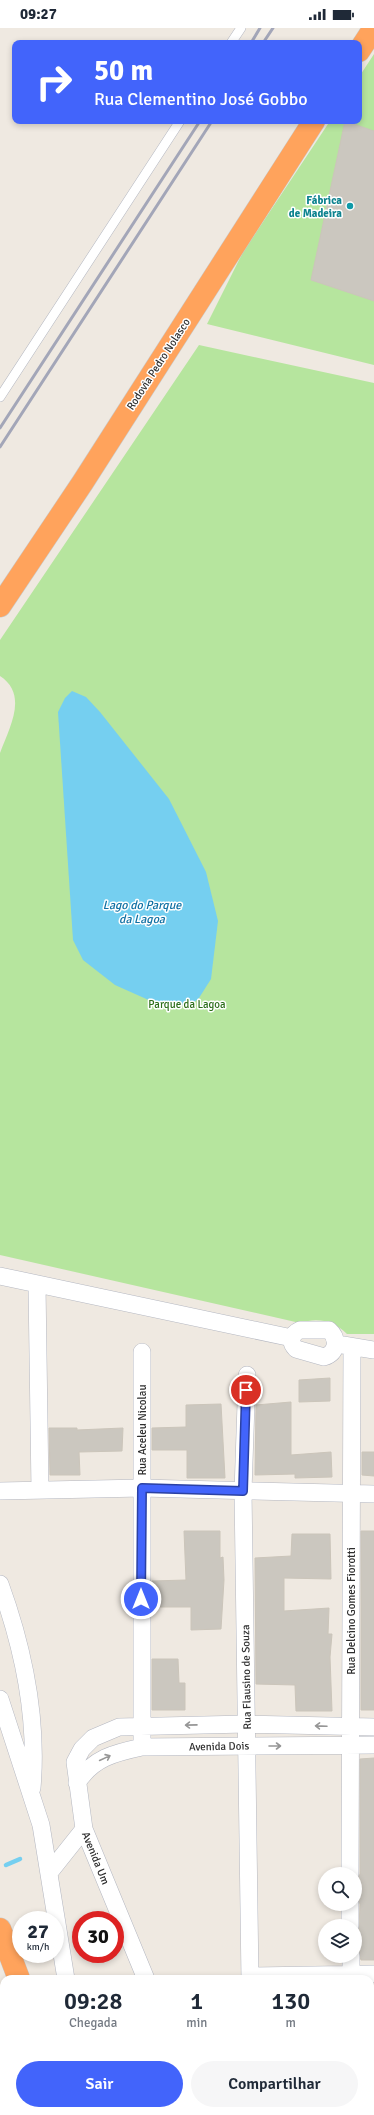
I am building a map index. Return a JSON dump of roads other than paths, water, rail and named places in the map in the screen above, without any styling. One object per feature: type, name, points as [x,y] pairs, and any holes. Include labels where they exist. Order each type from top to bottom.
[{"type":"highway","points":[[362,46],[374,28]]},
{"type":"highway","name":"Rodovia Pedro Nolasco","points":[[0,606],[83,482],[312,124]]},
{"type":"highway","points":[[0,1929],[17,1975]]},
{"type":"street","points":[[0,1276],[37,1286],[292,1338]]},
{"type":"street","points":[[37,1286],[40,1490]]},
{"type":"street","points":[[300,1330],[329,1330],[333,1334],[336,1344],[332,1352],[324,1357],[296,1349],[292,1342],[292,1338],[296,1331],[300,1330]]},
{"type":"street","points":[[336,1344],[352,1348],[374,1350]]},
{"type":"street","name":"Rua Delcino Gomes Fiorotti","points":[[350,1867],[352,1348]]},
{"type":"street","name":"Rua Aceleu Nicolau","points":[[142,1352],[142,1747]]},
{"type":"street","name":"Rua Flausino de Souza","points":[[247,1375],[243,1491],[250,1975]]},
{"type":"street","points":[[0,1491],[142,1488],[374,1494]]},
{"type":"street","points":[[0,1584],[7,1604],[28,1683],[33,1723],[35,1757],[32,1796]]},
{"type":"street","points":[[0,1700],[41,1825],[65,1975]]},
{"type":"street","name":"Avenida Dois","points":[[141,1726],[246,1724],[374,1727]]},
{"type":"street","name":"Avenida Um","points":[[141,1726],[119,1727],[93,1738],[82,1749],[75,1762],[76,1783],[84,1829],[144,1975]]},
{"type":"street","name":"Avenida Dois","points":[[76,1783],[85,1770],[99,1760],[116,1752],[142,1747],[374,1745]]},
{"type":"street","points":[[50,1873],[84,1829]]},
{"type":"street","points":[[351,1963],[351,1975]]},
{"type":"street","points":[[362,1975],[374,1974]]},
{"type":"lane","points":[[233,40],[241,28]]},
{"type":"lane","points":[[0,397],[178,124]]},
{"type":"water","name":"Lago do Parque da Lagoa","points":[[72,691],[86,697],[100,712],[169,799],[206,872],[218,921],[211,979],[199,998],[191,1005],[162,1006],[115,985],[83,960],[73,940],[58,712],[65,698]]},
{"type":"waterway","points":[[6,1865],[20,1859]]},
{"type":"railway","points":[[253,40],[260,28]]},
{"type":"railway","points":[[265,40],[273,28]]},
{"type":"railway","points":[[0,428],[198,124]]},
{"type":"railway","points":[[0,447],[210,124]]},
{"type":"place","name":"Fábrica de Madeira","points":[[350,206]]},
{"type":"park label","name":"Parque da Lagoa","points":[[187,1004]]}]
